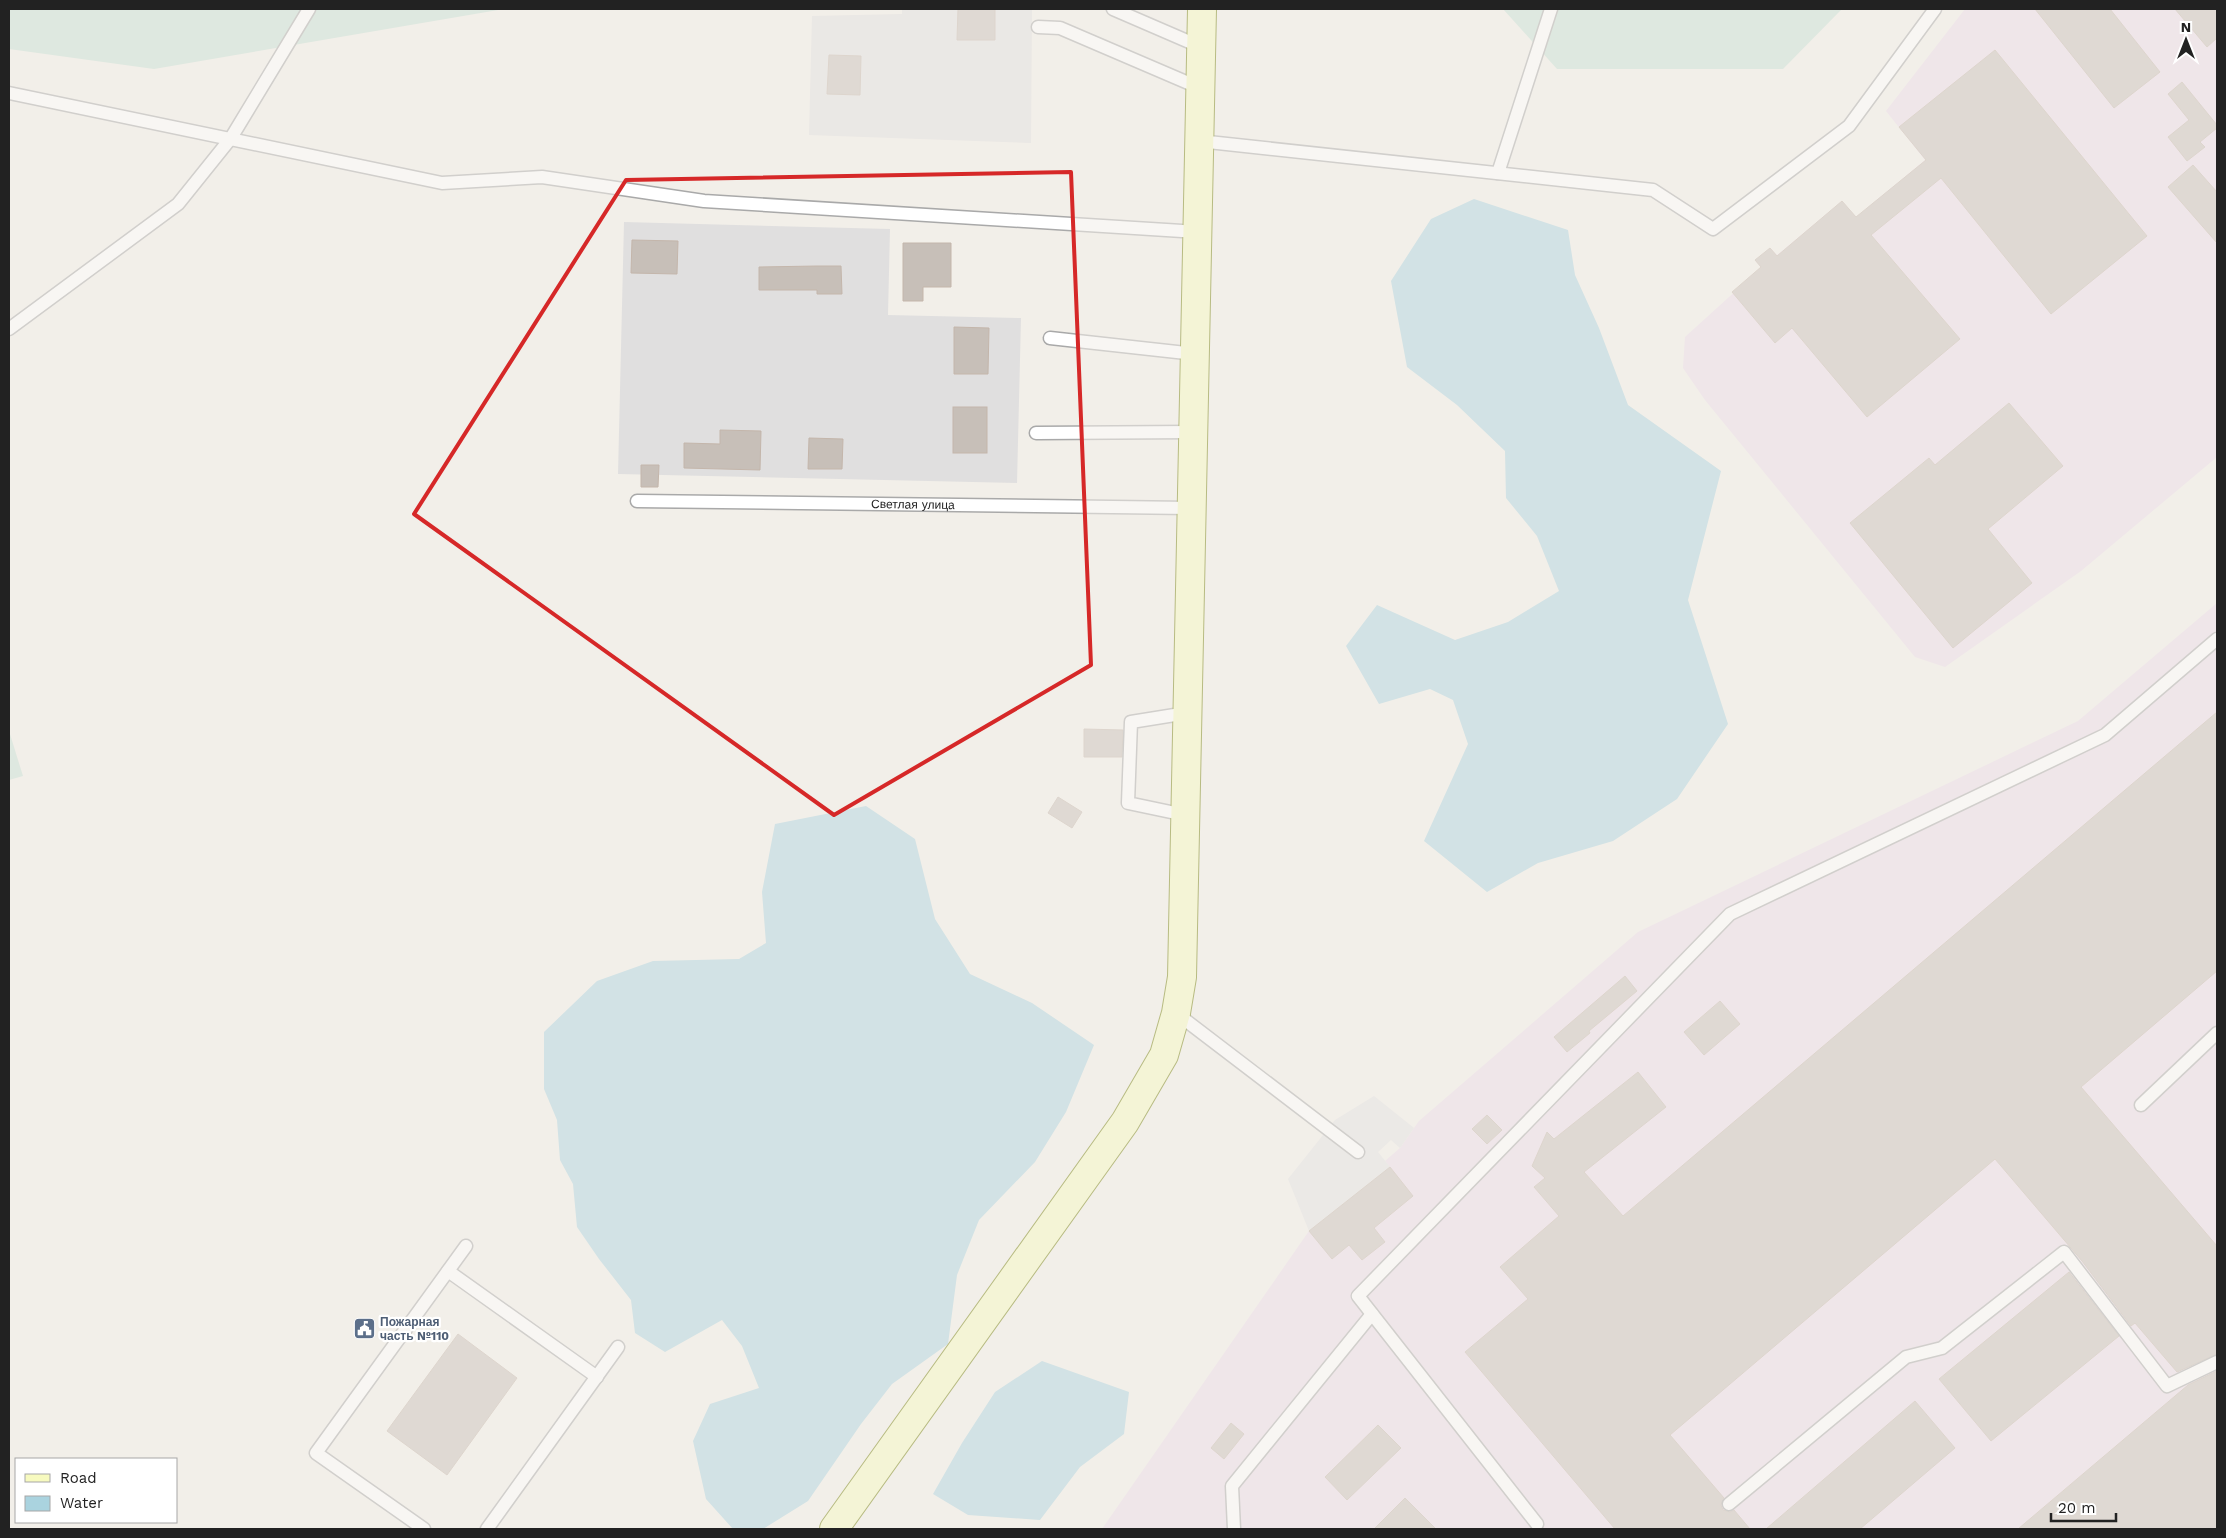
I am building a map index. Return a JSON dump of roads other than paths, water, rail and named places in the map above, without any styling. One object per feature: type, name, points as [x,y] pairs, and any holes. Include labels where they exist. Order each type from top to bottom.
[{"type":"main road","points":[[834,1529],[1125,1122],[1164,1054],[1176,1013],[1182,977],[1190,508],[1202,9]]},
{"type":"lane","points":[[9,329],[178,204],[231,138],[309,9]]},
{"type":"lane","points":[[1113,9],[1201,47]]},
{"type":"lane","points":[[1498,173],[1551,9]]},
{"type":"lane","points":[[1199,141],[1653,190],[1713,229],[1849,126],[1934,9]]},
{"type":"lane","points":[[1038,27],[1060,28],[1200,88]]},
{"type":"lane","points":[[9,93],[442,183],[542,177],[704,201],[1198,232]]},
{"type":"lane","points":[[1050,338],[1195,354]]},
{"type":"lane","points":[[1036,432],[1192,432]]},
{"type":"lane","name":"Светлая улица","points":[[637,501],[1190,508]]},
{"type":"lane","points":[[1536,1528],[1358,1296],[1730,914],[2105,735],[2217,639]]},
{"type":"lane","points":[[1185,815],[1128,803],[1131,722],[1187,714]]},
{"type":"lane","points":[[1176,1013],[1358,1152]]},
{"type":"lane","points":[[2141,1105],[2217,1033]]},
{"type":"lane","points":[[424,1529],[316,1453],[466,1246]]},
{"type":"lane","points":[[1729,1504],[1906,1357],[1942,1348],[2064,1252],[2168,1386],[2217,1362]]},
{"type":"lane","points":[[448,1271],[597,1377]]},
{"type":"lane","points":[[1234,1529],[1232,1486],[1372,1314]]},
{"type":"lane","points":[[487,1529],[618,1347]]},
{"type":"water","points":[[1474,199],[1568,230],[1575,275],[1599,328],[1628,405],[1721,471],[1688,600],[1728,724],[1677,799],[1613,841],[1538,863],[1487,892],[1424,841],[1468,744],[1453,700],[1430,689],[1379,704],[1346,646],[1377,605],[1455,640],[1508,622],[1559,591],[1537,536],[1506,498],[1505,451],[1457,405],[1407,367],[1391,281],[1431,219]]},
{"type":"water","points":[[866,806],[915,839],[935,919],[970,974],[1032,1003],[1094,1045],[1066,1112],[1035,1162],[979,1220],[957,1275],[948,1344],[892,1384],[861,1424],[808,1501],[763,1529],[733,1529],[706,1499],[693,1441],[710,1404],[759,1388],[742,1346],[722,1320],[665,1352],[635,1333],[631,1300],[577,1227],[573,1184],[560,1160],[557,1120],[544,1089],[544,1032],[597,981],[653,961],[739,959],[766,943],[762,892],[775,824]]},
{"type":"water","points":[[1042,1361],[1129,1392],[1124,1434],[1080,1467],[1040,1520],[968,1515],[933,1494],[962,1443],[995,1392]]},
{"type":"place","name":"Пожарная часть №110","points":[[364,1329]]}]
